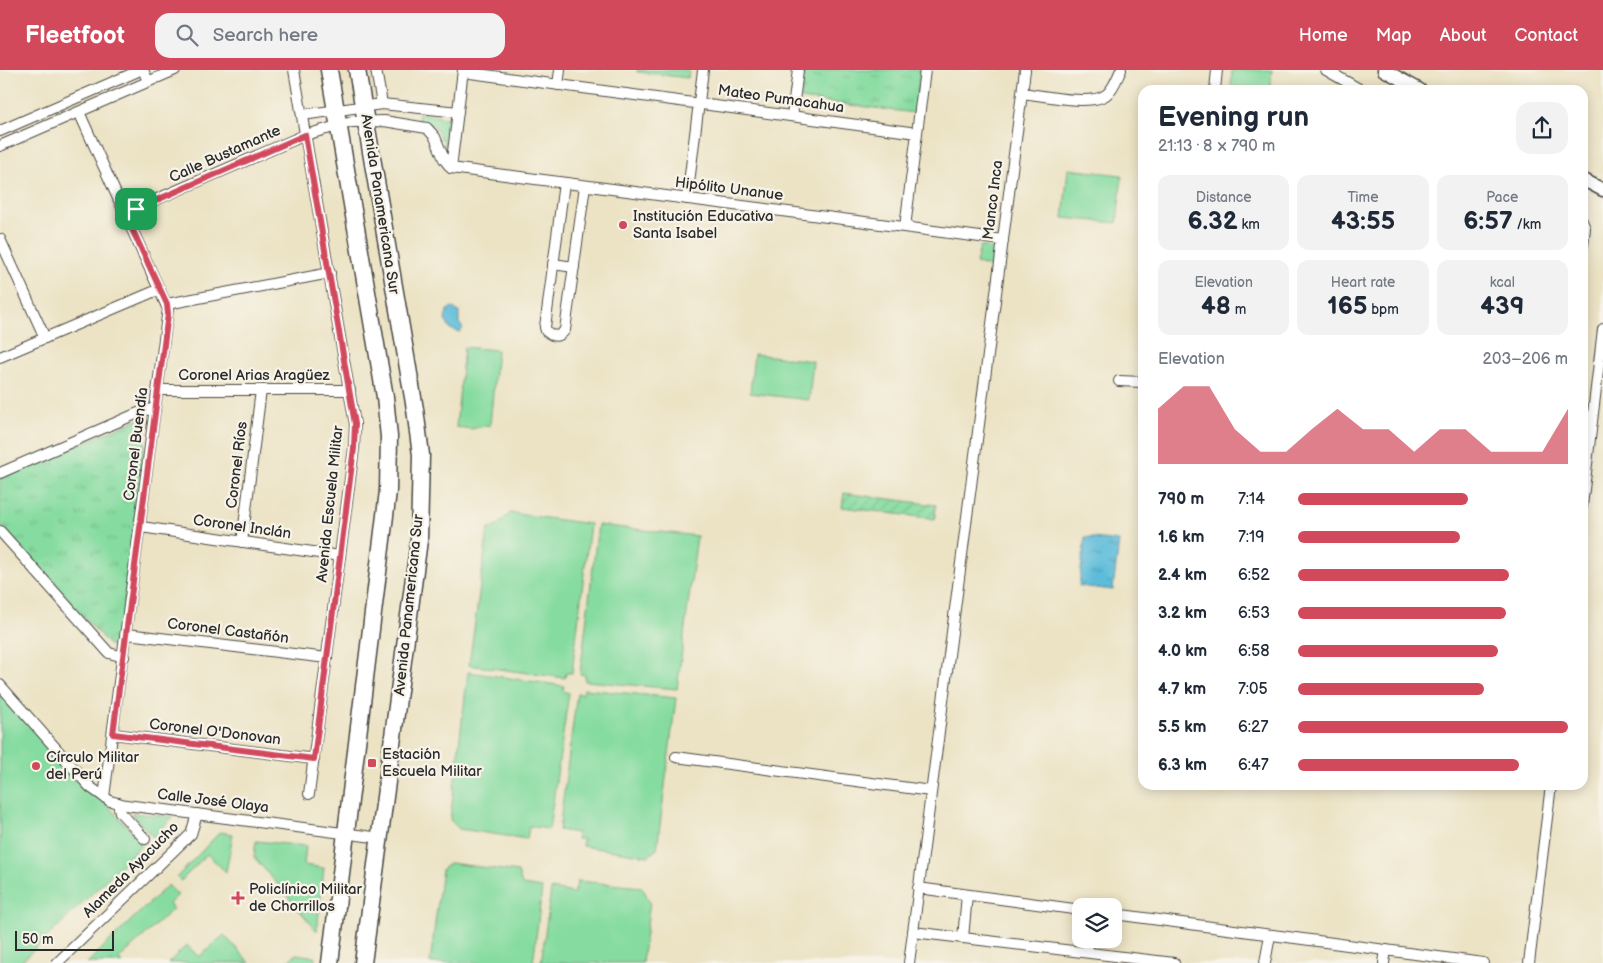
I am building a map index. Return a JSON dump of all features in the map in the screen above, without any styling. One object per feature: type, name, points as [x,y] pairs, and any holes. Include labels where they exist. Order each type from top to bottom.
[{"type":"main road","name":"Avenida Panamericana Sur","points":[[328,70],[385,397],[389,437],[388,492],[330,963]]},
{"type":"main road","name":"Avenida Panamericana Sur","points":[[357,70],[415,409],[421,455],[419,540],[363,963]]},
{"type":"street","points":[[0,146],[175,70]]},
{"type":"street","name":"Avenida Escuela Militar","points":[[294,70],[350,390],[355,436],[309,794]]},
{"type":"street","points":[[376,70],[382,104]]},
{"type":"street","points":[[558,84],[560,70]]},
{"type":"street","points":[[687,199],[703,70]]},
{"type":"street","points":[[792,116],[798,70]]},
{"type":"street","points":[[905,228],[925,70]]},
{"type":"street","name":"Manco Inca","points":[[909,963],[1025,70]]},
{"type":"street","points":[[1022,93],[1084,100],[1098,98],[1112,89],[1120,70]]},
{"type":"street","points":[[1216,85],[1217,70]]},
{"type":"street","points":[[1326,70],[1352,85]]},
{"type":"street","points":[[1384,70],[1411,85]]},
{"type":"street","points":[[0,131],[140,71],[148,82]]},
{"type":"street","points":[[452,168],[463,71]]},
{"type":"street","name":"Mateo Pumacahua","points":[[463,71],[917,133]]},
{"type":"street","points":[[302,115],[337,117],[365,113],[382,104],[458,112]]},
{"type":"street","points":[[79,112],[167,304],[330,273]]},
{"type":"street","points":[[337,117],[365,113],[399,123],[427,128],[435,137],[444,159],[452,168]]},
{"type":"street","name":"Calle Bustamante","points":[[125,214],[305,135],[337,117]]},
{"type":"street","name":"Hipólito Unanue","points":[[452,168],[1002,240]]},
{"type":"street","points":[[1588,182],[1603,190]]},
{"type":"street","points":[[564,183],[545,327],[546,331],[554,336],[558,336],[565,330],[585,186]]},
{"type":"street","points":[[0,239],[45,338]]},
{"type":"street","points":[[553,264],[574,267]]},
{"type":"street","points":[[0,357],[160,289]]},
{"type":"street","name":"Coronel Buendía","points":[[104,797],[141,528],[167,304]]},
{"type":"street","points":[[1588,455],[1603,329]]},
{"type":"street","points":[[1118,381],[1138,382]]},
{"type":"street","name":"Coronel Arias Aragüez","points":[[158,390],[350,390]]},
{"type":"street","name":"Coronel Ríos","points":[[242,542],[261,390]]},
{"type":"street","points":[[0,473],[145,410],[156,409]]},
{"type":"street","name":"Coronel Inclán","points":[[141,528],[340,556]]},
{"type":"street","points":[[0,531],[108,653],[124,657]]},
{"type":"street","name":"Coronel Castañón","points":[[126,634],[327,658]]},
{"type":"street","name":"Calle José Olaya","points":[[0,685],[90,787],[104,797],[118,803],[381,838]]},
{"type":"street","name":"Coronel O'Donovan","points":[[113,734],[314,759]]},
{"type":"street","points":[[676,757],[931,792]]},
{"type":"street","points":[[1529,963],[1550,790]]},
{"type":"street","points":[[118,803],[120,812],[145,838]]},
{"type":"street","name":"Alameda Ayacucho","points":[[57,963],[191,834],[197,814]]},
{"type":"street","points":[[918,888],[1072,909]]},
{"type":"street","points":[[963,938],[967,895]]},
{"type":"street","points":[[1122,915],[1483,963]]},
{"type":"street","points":[[913,932],[1174,963]]},
{"type":"street","points":[[1265,963],[1270,935]]},
{"type":"street","points":[[1087,952],[1088,948]]},
{"type":"street","points":[[1384,963],[1386,950]]},
{"type":"green space","points":[[637,70],[689,70],[688,78],[637,72]]},
{"type":"green space","points":[[805,70],[920,70],[915,113],[801,99]]},
{"type":"green space","points":[[1232,70],[1272,70],[1270,85],[1231,85]]},
{"type":"green space","points":[[419,113],[450,119],[447,147],[433,125],[418,120]]},
{"type":"green space","points":[[1068,169],[1122,175],[1117,223],[1063,218]]},
{"type":"green space","points":[[980,246],[996,249],[992,267],[976,263]]},
{"type":"green space","points":[[464,347],[497,350],[490,425],[471,429],[456,427]]},
{"type":"green space","points":[[754,354],[813,361],[809,400],[750,393]]},
{"type":"green space","points":[[139,419],[143,419],[147,423],[119,642],[110,646],[0,524],[0,478]]},
{"type":"green space","points":[[844,493],[936,505],[935,519],[842,507]]},
{"type":"green space","points":[[510,513],[590,524],[572,673],[566,673],[565,678],[469,665],[488,530],[497,526]]},
{"type":"green space","points":[[598,525],[697,536],[677,689],[585,681],[585,675],[580,674]]},
{"type":"green space","points":[[468,672],[564,686],[563,691],[569,693],[549,829],[529,826],[527,839],[459,829],[450,820]]},
{"type":"green space","name":"Círculo Militar del Perú","points":[[0,689],[143,844],[20,963],[0,963]]},
{"type":"green space","points":[[584,689],[676,698],[657,849],[648,856],[582,846],[583,839],[577,839],[577,833],[559,830],[577,693],[583,694]]},
{"type":"green space","points":[[131,813],[173,817],[153,837]]},
{"type":"green space","points":[[220,832],[233,834],[226,872],[207,854],[181,881],[177,877]]},
{"type":"green space","points":[[256,841],[306,846],[304,865],[324,868],[317,931],[254,857]]},
{"type":"green space","points":[[450,863],[518,872],[522,885],[542,888],[533,963],[430,963],[442,869]]},
{"type":"green space","points":[[578,881],[642,887],[650,902],[642,963],[541,963],[551,889],[574,893]]},
{"type":"green space","points":[[168,885],[178,895],[169,904],[173,909],[119,959],[122,963],[87,963]]},
{"type":"green space","points":[[224,935],[250,963],[168,963],[187,945],[199,957]]},
{"type":"green space","points":[[296,954],[315,957],[314,963],[286,963]]},
{"type":"water","points":[[452,307],[459,312],[459,323],[463,328],[460,332],[450,329],[445,320],[447,310]]},
{"type":"water","points":[[1085,537],[1119,541],[1113,590],[1079,586]]},
{"type":"place","name":"Institución Educativa Santa Isabel","points":[[623,225]]},
{"type":"place","name":"Estación Escuela Militar","points":[[372,763]]},
{"type":"place","name":"Círculo Militar del Perú","points":[[36,766]]},
{"type":"place","name":"Policlínico Militar de Chorrillos","points":[[238,898]]},
{"type":"route","points":[[305,135],[355,424],[354,448],[314,759],[113,734],[168,314],[167,304],[125,214],[136,209],[305,135]]}]
